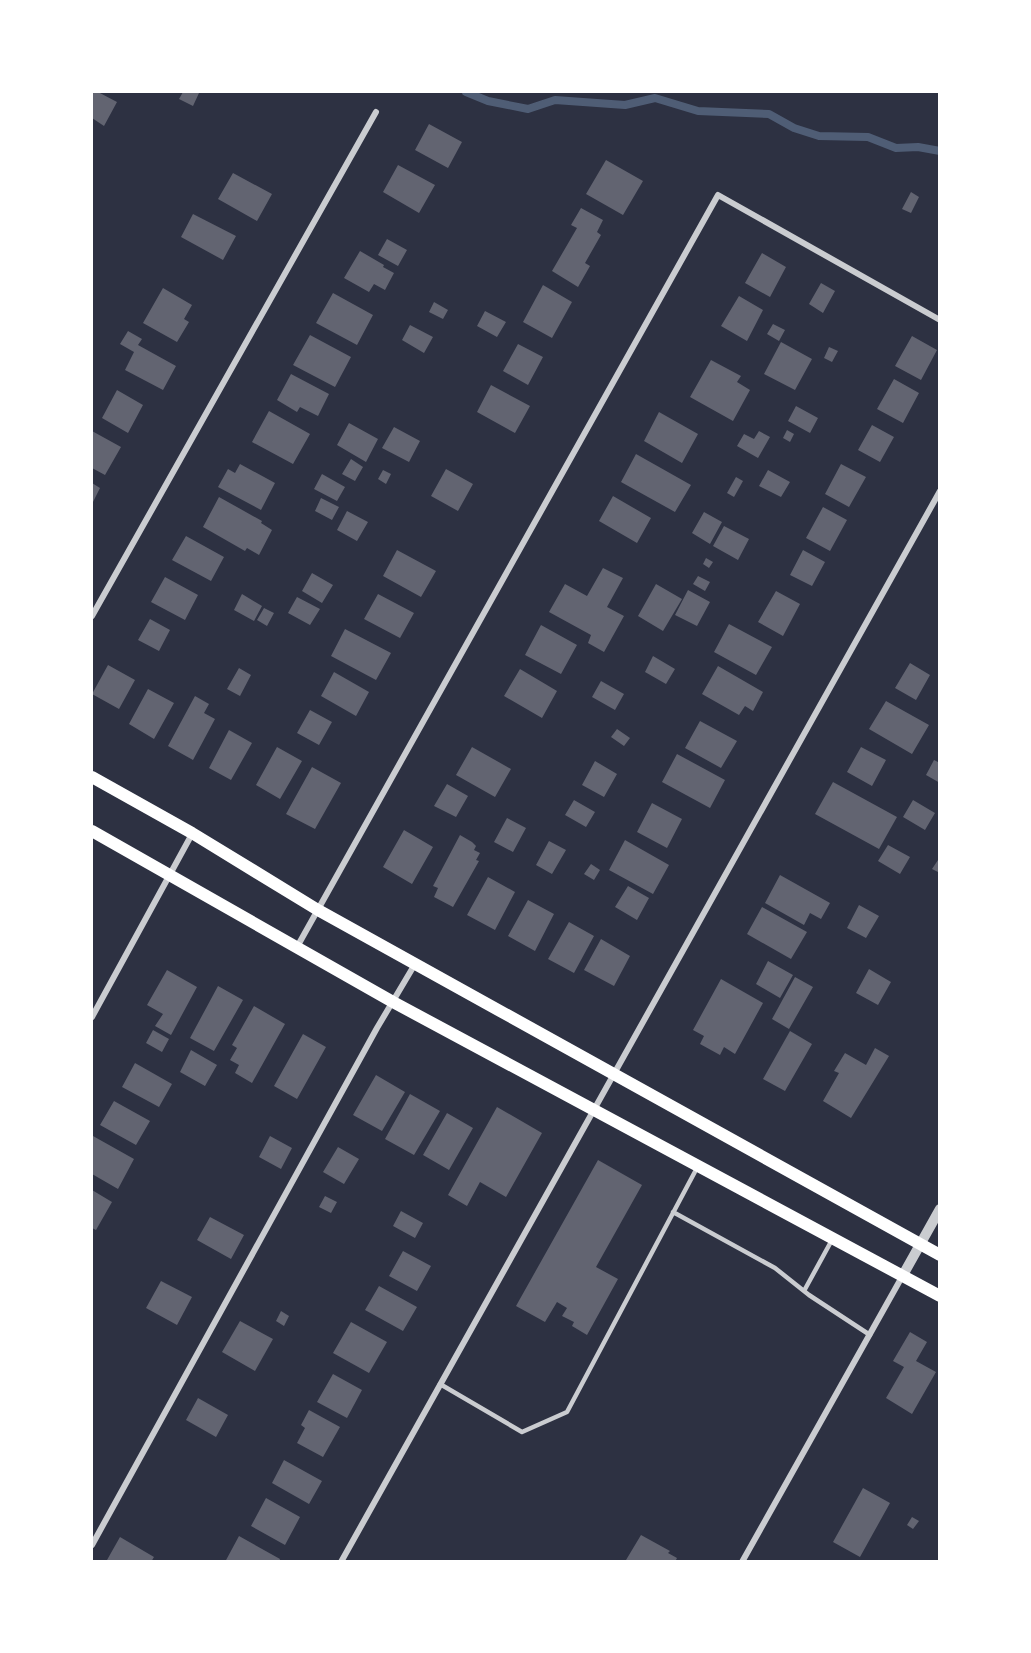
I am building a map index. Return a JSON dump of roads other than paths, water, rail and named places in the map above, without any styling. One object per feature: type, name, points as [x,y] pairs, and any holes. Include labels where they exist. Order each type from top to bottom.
[{"type":"main road","points":[[92,777],[192,833],[318,910],[939,1255]]},
{"type":"main road","points":[[92,831],[393,1002],[939,1296]]},
{"type":"street","points":[[92,616],[376,112]]},
{"type":"street","points":[[296,947],[718,195],[939,320]]},
{"type":"street","points":[[341,1562],[939,491]]},
{"type":"street","points":[[92,1017],[192,833]]},
{"type":"street","points":[[92,1545],[416,964]]},
{"type":"street","points":[[742,1562],[939,1209]]},
{"type":"lane","points":[[440,1384],[522,1432],[567,1412],[698,1166]]},
{"type":"lane","points":[[673,1212],[775,1268],[804,1291],[870,1335]]},
{"type":"lane","points":[[804,1291],[833,1238]]},
{"type":"waterway","points":[[466,92],[488,101],[528,109],[555,100],[625,105],[655,98],[698,111],[769,114],[794,128],[819,136],[868,137],[896,148],[918,147],[940,151]]}]
